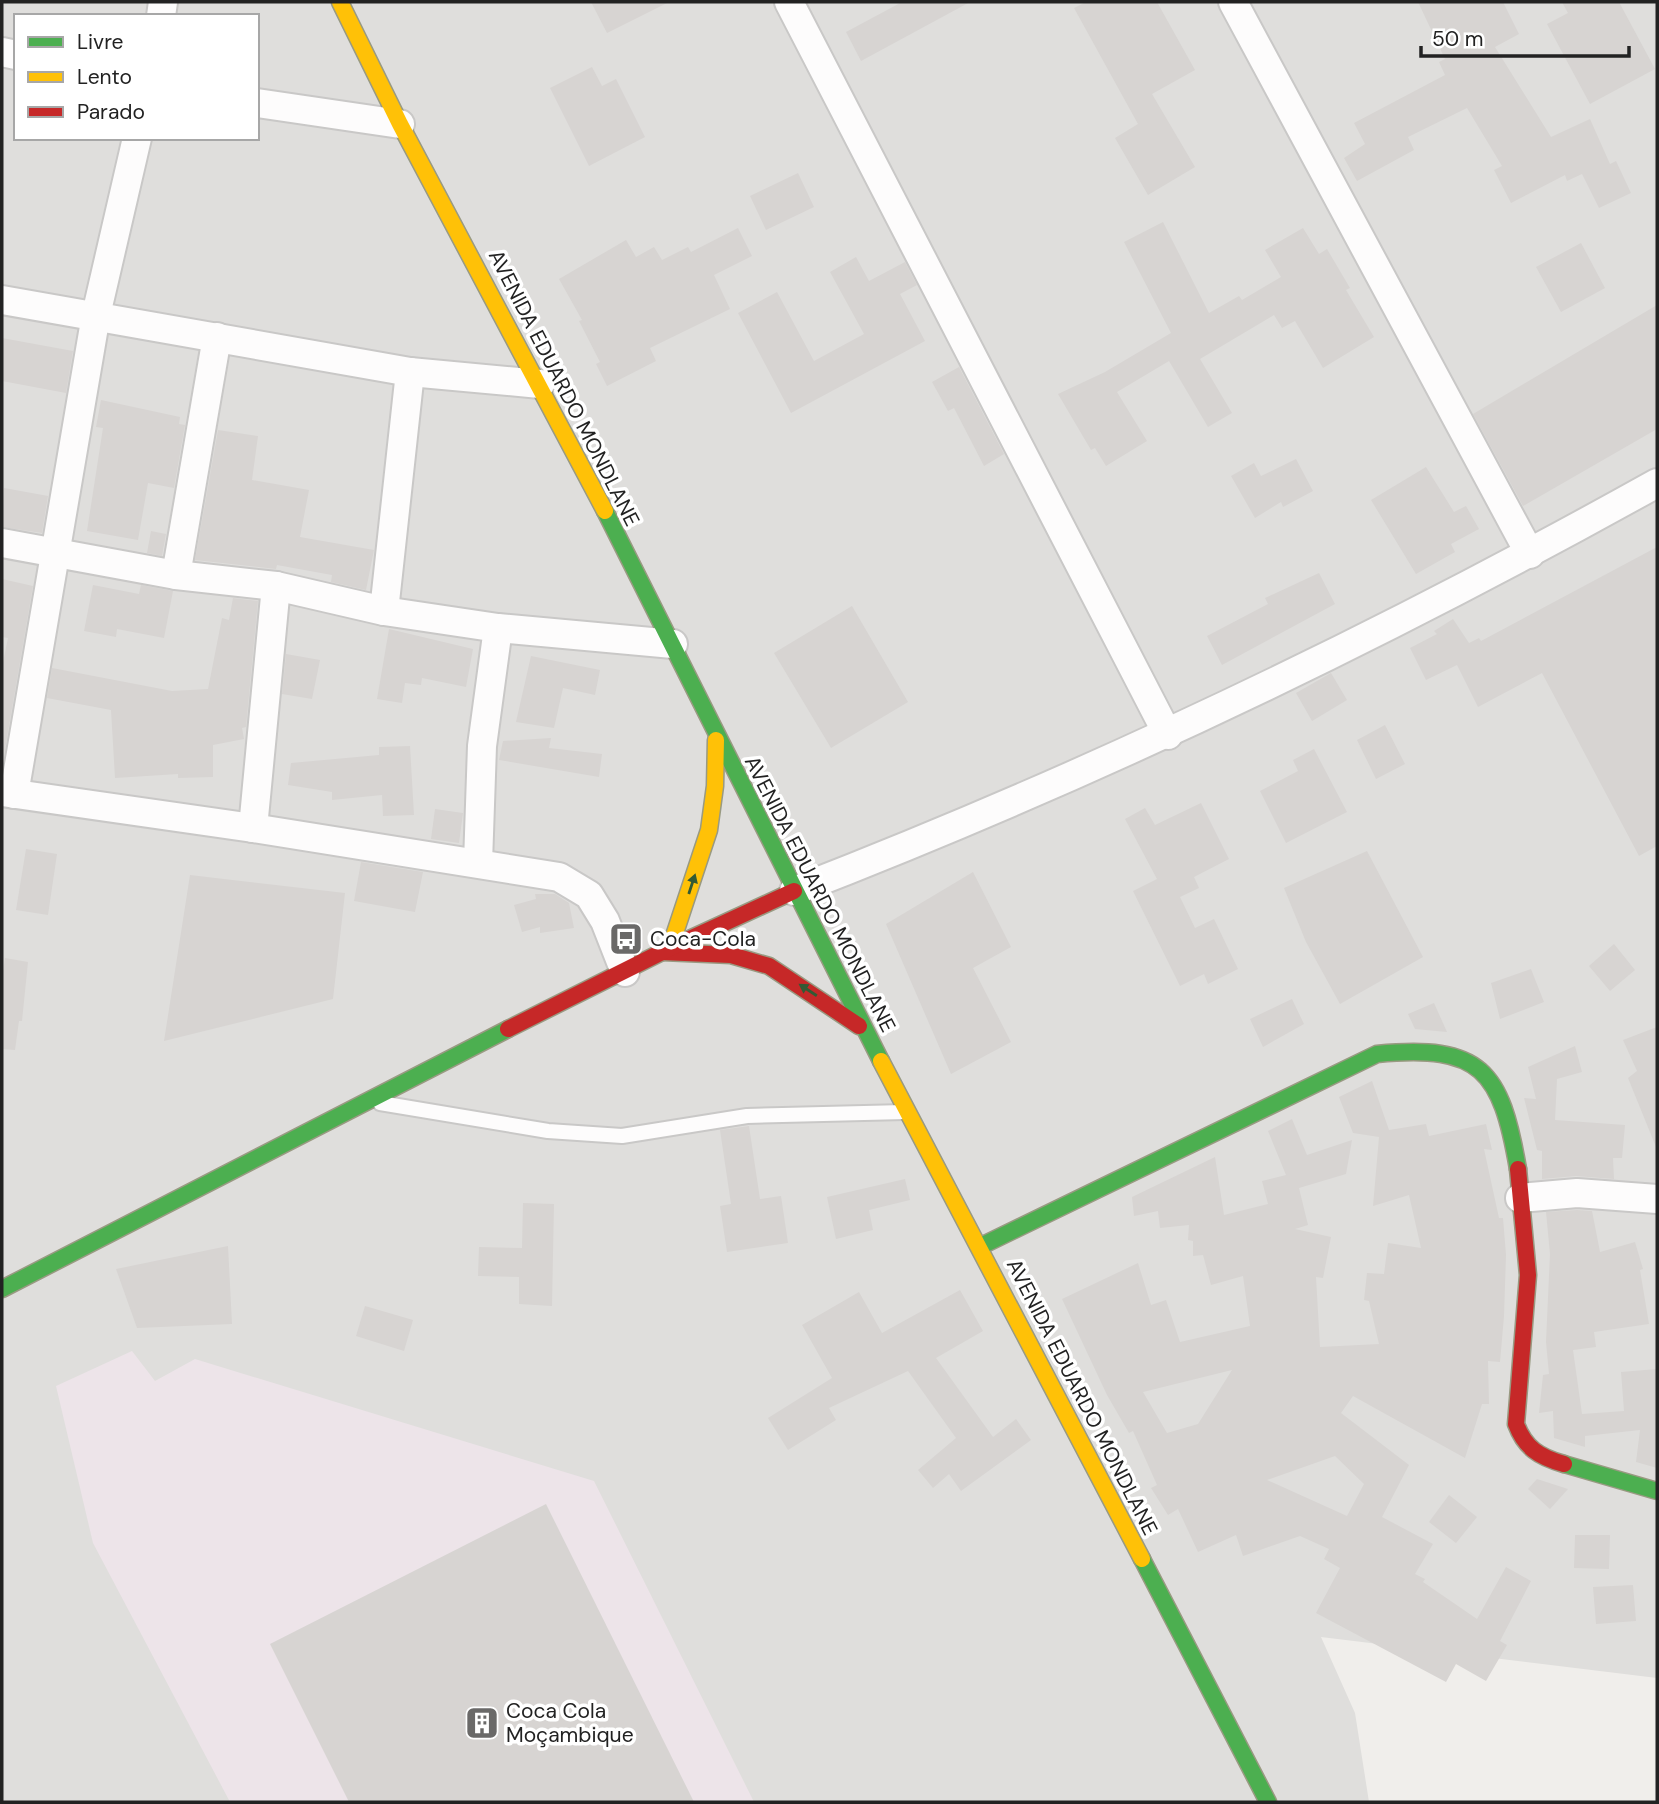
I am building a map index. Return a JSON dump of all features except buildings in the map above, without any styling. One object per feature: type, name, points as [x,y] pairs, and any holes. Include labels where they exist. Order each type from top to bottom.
[{"type":"main road","name":"AVENIDA EDUARDO MONDLANE","points":[[340,2],[400,124],[540,384],[673,644],[716,737],[864,1029],[981,1246],[1268,1802]]},
{"type":"main road","points":[[666,950],[709,830],[715,786],[716,737]]},
{"type":"main road","points":[[2,1289],[365,1101],[666,950],[794,891]]},
{"type":"main road","points":[[666,950],[731,955],[769,966],[864,1029]]},
{"type":"main road","points":[[981,1246],[1377,1054],[1423,1049],[1460,1058],[1489,1075],[1505,1105],[1520,1198],[1528,1254],[1516,1424],[1521,1439],[1531,1451],[1544,1458],[1657,1491]]},
{"type":"street","points":[[789,2],[1168,735]]},
{"type":"street","points":[[1233,2],[1530,554]]},
{"type":"street","points":[[259,103],[400,124]]},
{"type":"street","points":[[136,140],[96,315],[8,793],[253,828],[559,877],[589,895],[605,921],[625,972]]},
{"type":"street","points":[[2,300],[410,372],[540,384]]},
{"type":"street","points":[[176,575],[217,337]]},
{"type":"street","points":[[384,611],[410,372]]},
{"type":"street","points":[[794,891],[916,844],[1168,735],[1530,554],[1657,483]]},
{"type":"street","points":[[2,543],[176,575],[276,586],[384,611],[498,628],[673,644]]},
{"type":"street","points":[[253,828],[276,586]]},
{"type":"street","points":[[478,863],[482,746],[498,628]]},
{"type":"street","points":[[1520,1198],[1577,1193],[1657,1201]]},
{"type":"lane","points":[[365,1101],[548,1131],[622,1136],[747,1116],[909,1112]]},
{"type":"shaded area","points":[[2,2],[1657,2],[1657,1678],[1321,1637],[1355,1713],[1369,1802],[2,1802]]},
{"type":"shaded area","points":[[132,1351],[155,1381],[195,1359],[594,1481],[754,1802],[230,1802],[93,1543],[56,1386]]},
{"type":"traffic: fast","points":[[605,511],[881,1061]]},
{"type":"traffic: fast","points":[[2,1289],[508,1029]]},
{"type":"traffic: fast","points":[[981,1246],[1377,1054],[1441,1054],[1463,1060],[1480,1071],[1493,1086],[1503,1108],[1518,1169]]},
{"type":"traffic: fast","points":[[1564,1464],[1657,1491]]},
{"type":"traffic: fast","points":[[1142,1559],[1268,1802]]},
{"type":"traffic: slow","points":[[340,2],[400,124],[605,511]]},
{"type":"traffic: slow","points":[[670,948],[709,830],[715,786],[716,740]]},
{"type":"traffic: slow","points":[[881,1061],[1142,1559]]},
{"type":"traffic: jam","points":[[508,1029],[670,948],[794,891]]},
{"type":"traffic: jam","points":[[662,952],[731,955],[769,966],[859,1026]]},
{"type":"traffic: jam","points":[[1518,1169],[1528,1275],[1516,1424],[1534,1450],[1564,1464]]},
{"type":"place","name":"Coca-Cola","points":[[626,939]]},
{"type":"place","name":"Coca Cola Moçambique","points":[[482,1723]]}]
